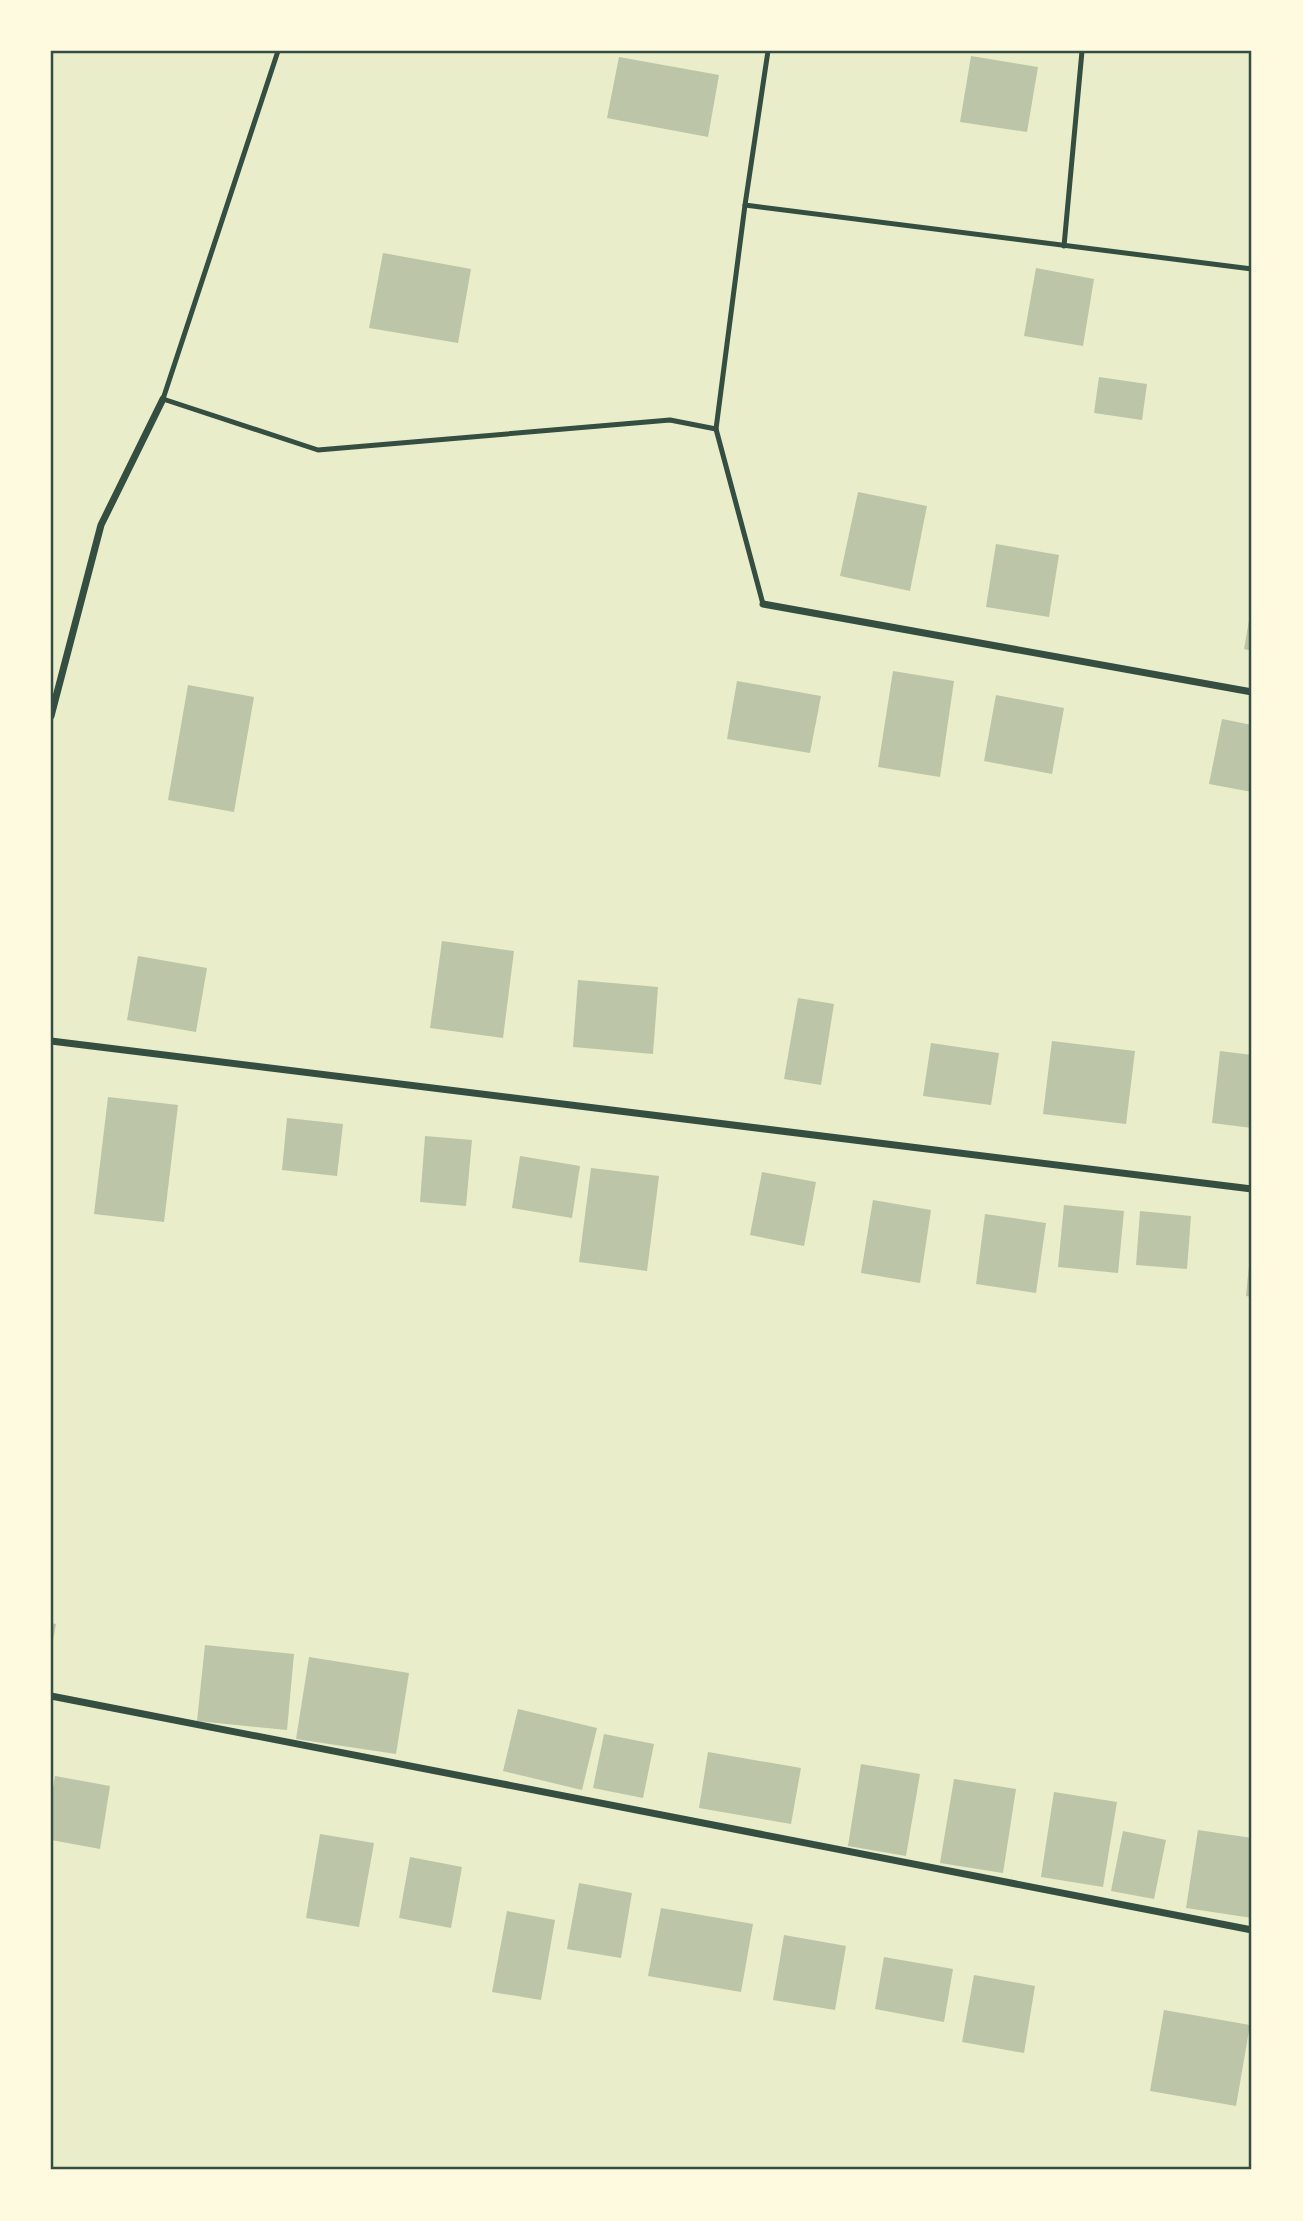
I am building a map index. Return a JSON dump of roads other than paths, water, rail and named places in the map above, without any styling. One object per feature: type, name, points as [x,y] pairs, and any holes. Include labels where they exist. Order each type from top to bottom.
[{"type":"street","points":[[51,716],[101,525],[163,400]]},
{"type":"street","points":[[763,604],[1252,692]]},
{"type":"street","points":[[51,1041],[1252,1189]]},
{"type":"street","points":[[51,1696],[1252,1930]]},
{"type":"lane","points":[[278,51],[163,400],[318,450],[670,420],[716,429]]},
{"type":"lane","points":[[763,604],[716,429],[768,51]]},
{"type":"lane","points":[[1064,246],[1082,51]]},
{"type":"lane","points":[[745,205],[1252,270]]}]
